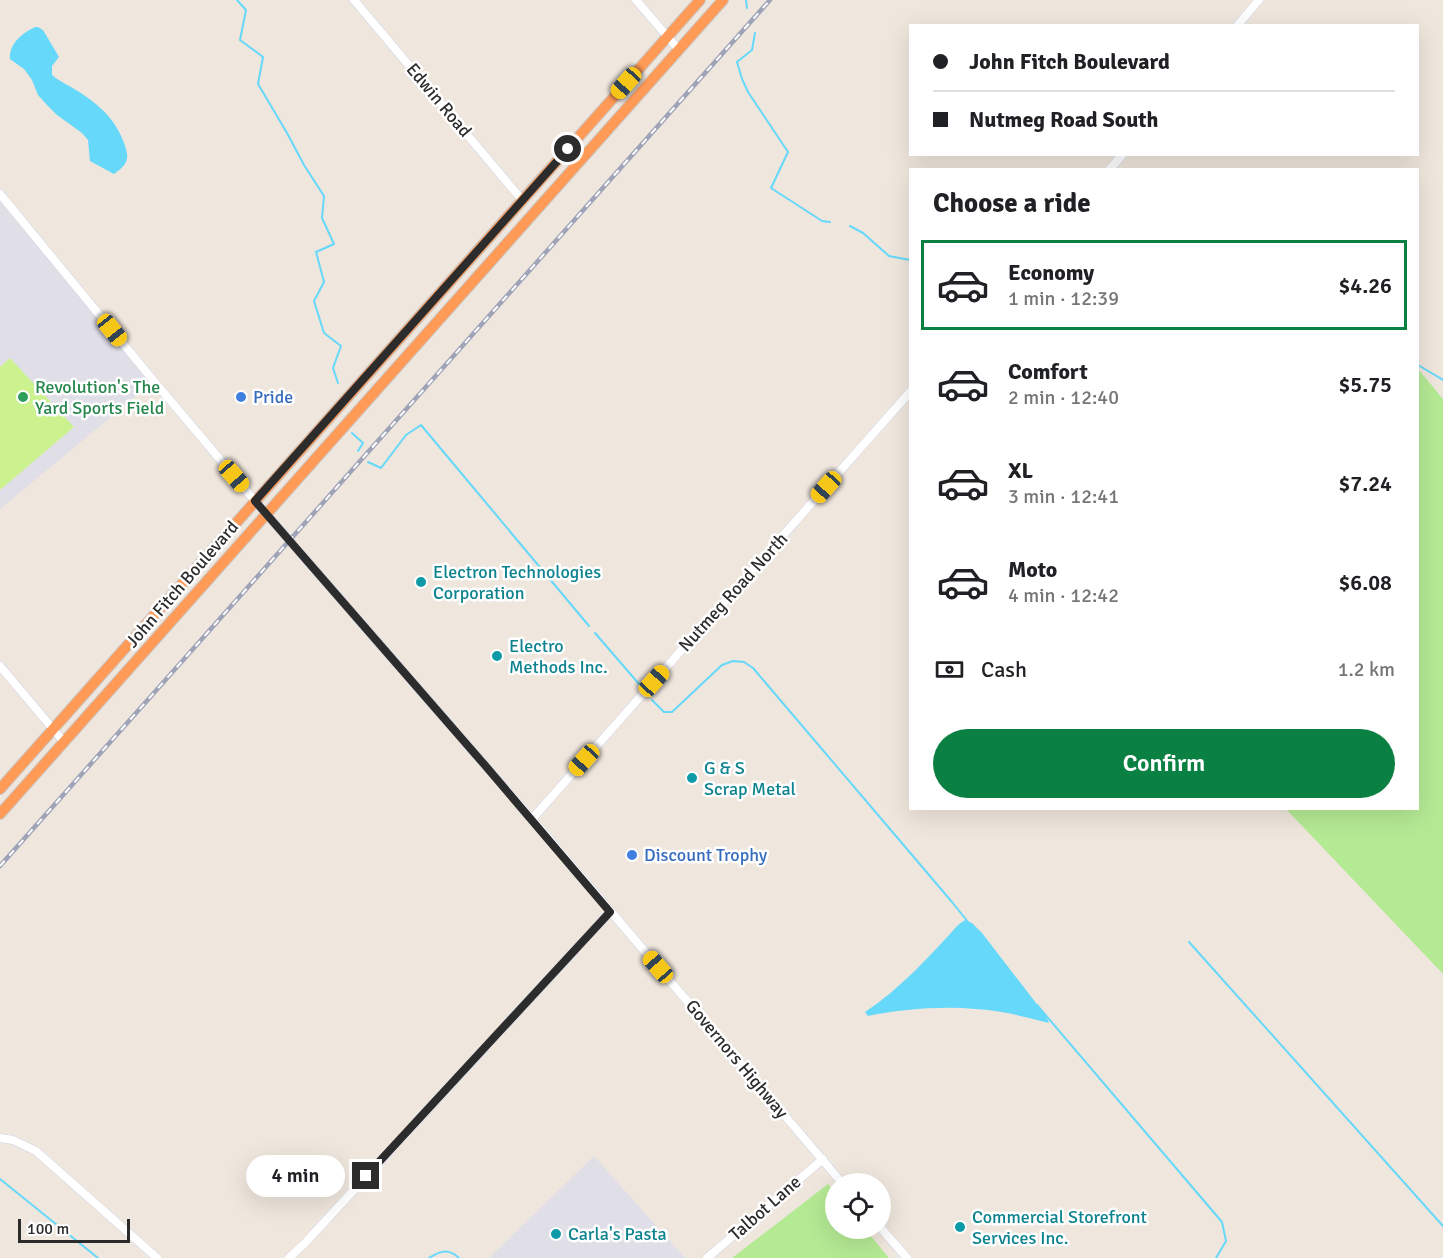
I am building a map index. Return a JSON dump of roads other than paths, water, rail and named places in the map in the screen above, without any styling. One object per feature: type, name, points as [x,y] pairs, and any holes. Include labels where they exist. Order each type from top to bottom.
[{"type":"highway","name":"John Fitch Boulevard","points":[[0,789],[700,0]]},
{"type":"highway","name":"John Fitch Boulevard","points":[[0,814],[723,0]]},
{"type":"street","name":"Edwin Road","points":[[354,0],[522,201]]},
{"type":"street","points":[[636,0],[679,50]]},
{"type":"street","points":[[1239,24],[1259,0]]},
{"type":"street","points":[[1111,168],[1121,156]]},
{"type":"street","name":"Governors Highway","points":[[0,194],[266,514],[532,819],[834,1173]]},
{"type":"street","name":"Nutmeg Road North","points":[[532,819],[909,393]]},
{"type":"street","points":[[0,666],[64,742]]},
{"type":"street","points":[[289,1258],[610,912]]},
{"type":"street","points":[[0,1138],[13,1140],[36,1150],[157,1258]]},
{"type":"street","name":"Talbot Lane","points":[[707,1258],[823,1159]]},
{"type":"street","points":[[890,1239],[907,1258]]},
{"type":"water","points":[[35,27],[43,30],[59,57],[52,66],[52,75],[96,104],[110,118],[120,134],[126,149],[127,161],[114,174],[90,161],[88,140],[47,105],[38,95],[32,80],[24,69],[10,59],[17,40],[25,32]]},
{"type":"water","points":[[965,920],[972,923],[982,933],[1049,1023],[1003,1012],[962,1008],[922,1009],[868,1016],[865,1012],[903,982]]},
{"type":"waterway","points":[[237,0],[246,10],[240,40],[263,57],[258,84],[324,196],[322,218],[334,244],[316,252],[324,282],[314,301],[324,333],[341,346],[333,368],[338,383]]},
{"type":"waterway","points":[[746,0],[747,8]]},
{"type":"waterway","points":[[755,33],[752,50],[737,62],[748,92],[788,152],[771,188],[822,221],[830,222]]},
{"type":"waterway","points":[[850,226],[863,233],[889,256],[909,260]]},
{"type":"waterway","points":[[1419,366],[1443,380]]},
{"type":"waterway","points":[[368,462],[381,468],[406,435],[421,425],[589,626]]},
{"type":"waterway","points":[[352,433],[363,443],[358,451]]},
{"type":"waterway","points":[[595,633],[639,684]]},
{"type":"waterway","points":[[652,700],[664,712],[672,712],[722,665],[733,661],[744,662],[753,668],[968,922]]},
{"type":"waterway","points":[[1189,942],[1443,1226]]},
{"type":"waterway","points":[[1037,1005],[1222,1222],[1226,1241],[1216,1258]]},
{"type":"waterway","points":[[0,1179],[98,1258]]},
{"type":"waterway","points":[[429,1258],[444,1252],[459,1258]]},
{"type":"railway","points":[[0,866],[770,0]]},
{"type":"place","name":"Revolution's The Yard Sports Field","points":[[23,397]]},
{"type":"place","name":"Pride","points":[[241,397]]},
{"type":"place","name":"Electron Technologies Corporation","points":[[421,582]]},
{"type":"place","name":"Electro Methods Inc.","points":[[497,656]]},
{"type":"place","name":"G & S Scrap Metal","points":[[692,778]]},
{"type":"place","name":"Discount Trophy","points":[[632,855]]},
{"type":"place","name":"Commercial Storefront Services Inc.","points":[[960,1227]]},
{"type":"place","name":"Carla's Pasta","points":[[556,1234]]}]
